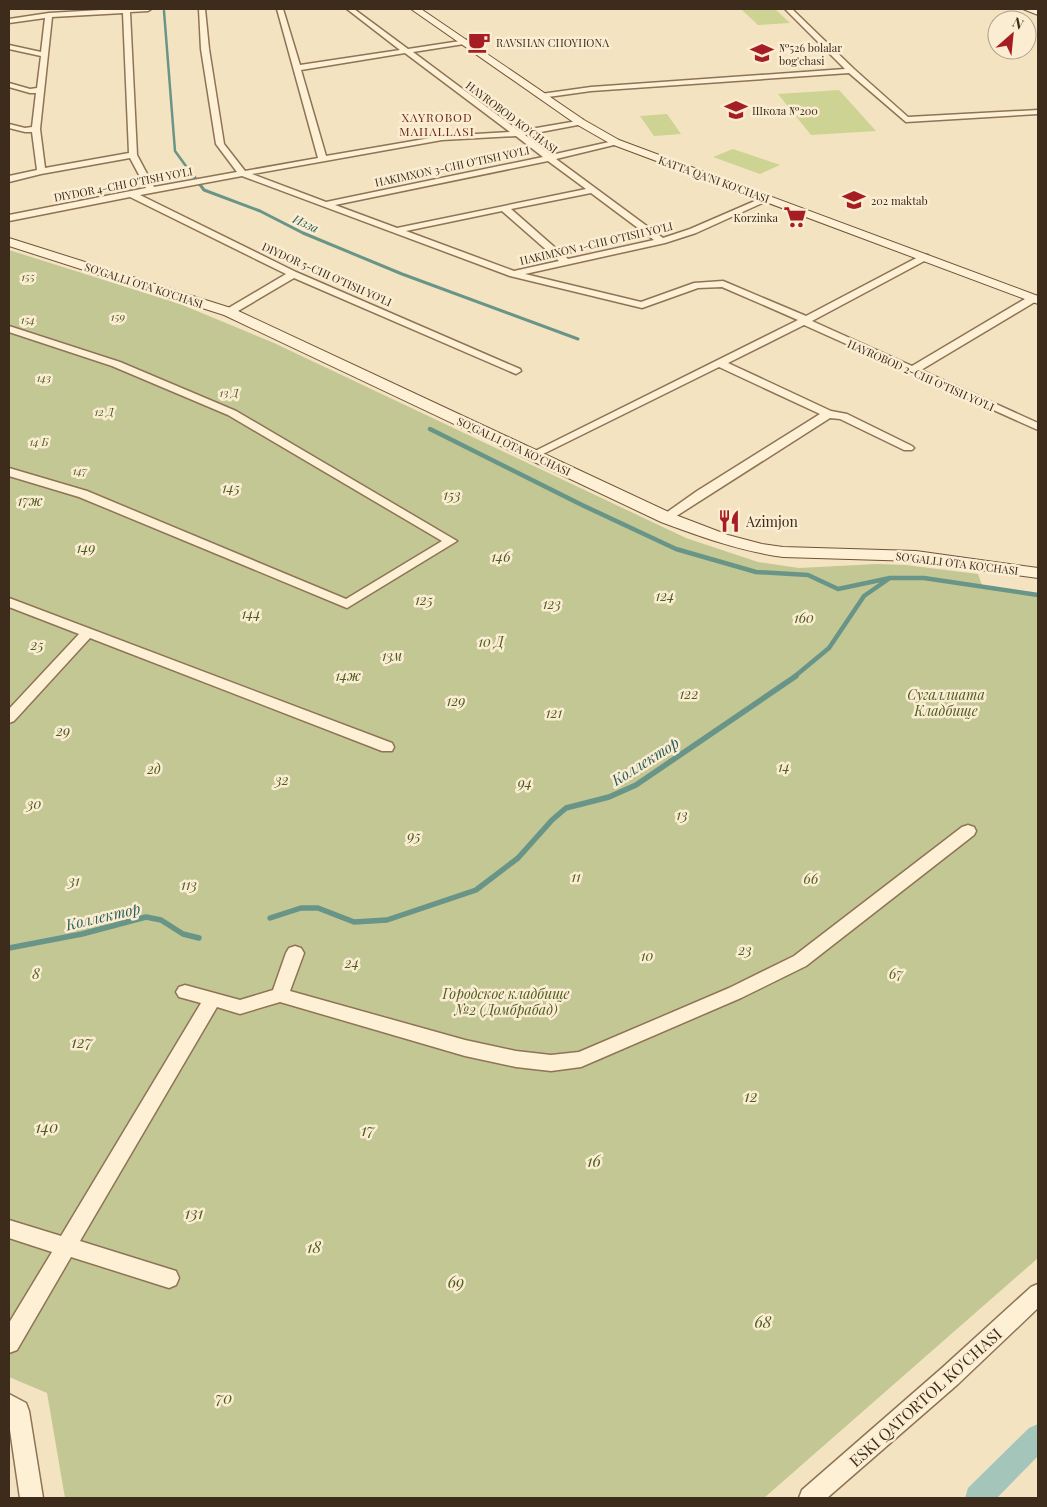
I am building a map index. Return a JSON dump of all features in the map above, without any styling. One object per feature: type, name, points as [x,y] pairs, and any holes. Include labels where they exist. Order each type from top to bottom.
[{"type":"main road","name":"KATTA QA'NI KO'CHASI","points":[[415,9],[541,96],[614,142],[1036,299]]},
{"type":"main road","points":[[1028,9],[1038,10]]},
{"type":"main road","name":"SO'GALLI OTA KO'CHASI","points":[[9,238],[233,310],[722,539],[783,552],[916,556],[1038,573]]},
{"type":"main road","name":"SO'GALLI OTA KO'CHASI","points":[[9,242],[233,310]]},
{"type":"main road","name":"SO'GALLI OTA KO'CHASI","points":[[670,515],[726,532],[784,544],[915,548],[1038,564]]},
{"type":"street","points":[[9,21],[49,15],[148,9]]},
{"type":"street","points":[[202,9],[205,49],[220,144],[243,174]]},
{"type":"street","points":[[280,9],[323,160]]},
{"type":"street","name":"HAYROBOD KO'CHASI","points":[[350,9],[662,241]]},
{"type":"street","points":[[788,9],[851,72],[906,120],[1038,112]]},
{"type":"street","points":[[126,10],[132,156],[151,190]]},
{"type":"street","points":[[41,171],[36,129],[49,15]]},
{"type":"street","points":[[297,68],[464,42]]},
{"type":"street","points":[[9,46],[44,54]]},
{"type":"street","points":[[541,96],[591,89],[851,72]]},
{"type":"street","points":[[9,86],[30,91],[41,90]]},
{"type":"street","name":"DIYDOR 4-CHI O'TISH YO'LI","points":[[9,218],[151,190],[442,138],[517,134],[580,122]]},
{"type":"street","points":[[9,126],[25,130],[36,129]]},
{"type":"street","name":"HAKIMXON 3-CHI O'TISH YO'LI","points":[[323,205],[548,158],[614,142]]},
{"type":"street","points":[[11,177],[132,156]]},
{"type":"street","name":"HAYROBOD 2-CHI O'TISH YO'LI","points":[[243,174],[392,231],[513,274],[642,305],[697,285],[708,283],[723,284],[1038,427]]},
{"type":"street","points":[[392,231],[592,190]]},
{"type":"street","name":"DIYDOR 5-CHI O'TISH YO'LI","points":[[131,194],[293,274],[516,371]]},
{"type":"street","name":"HAKIMXON 1-CHI O'TISH YO'LI","points":[[513,274],[662,241],[693,231],[767,199]]},
{"type":"street","points":[[504,208],[566,262]]},
{"type":"street","points":[[538,452],[806,321],[925,258]]},
{"type":"street","points":[[233,310],[293,274]]},
{"type":"street","points":[[912,371],[1036,299]]},
{"type":"street","points":[[9,329],[116,364],[232,413],[451,541],[347,604],[83,494],[9,472]]},
{"type":"street","points":[[719,363],[828,414],[843,416],[908,448]]},
{"type":"street","points":[[670,515],[828,414]]},
{"type":"street","points":[[9,602],[388,747]]},
{"type":"street","points":[[9,718],[88,632]]},
{"type":"street","points":[[185,992],[240,1007],[280,995],[464,1048],[516,1059],[552,1063],[581,1060],[735,993],[800,961],[968,831]]},
{"type":"street","points":[[280,995],[295,953]]},
{"type":"street","points":[[9,1342],[213,999]]},
{"type":"street","points":[[9,1228],[169,1278]]},
{"type":"street","name":"ESKI QATORTOL KO'CHASI","points":[[810,1498],[950,1376],[1038,1294]]},
{"type":"street","points":[[9,1405],[18,1411],[32,1498]]},
{"type":"green space","points":[[741,9],[775,9],[790,23],[758,25]]},
{"type":"green space","points":[[839,90],[876,131],[811,135],[778,94]]},
{"type":"green space","points":[[667,114],[681,134],[654,136],[640,116]]},
{"type":"green space","points":[[733,149],[780,165],[760,174],[713,157]]},
{"type":"green space","name":"Городское кладбище №2 (Домбрабад)","points":[[9,250],[180,304],[274,343],[686,538],[758,562],[799,568],[877,564],[905,565],[978,574],[982,585],[1038,594],[1038,1258],[764,1498],[65,1498],[47,1393],[9,1377]]},
{"type":"waterway","name":"Изза","points":[[164,11],[175,151],[191,173]]},
{"type":"waterway","name":"Изза","points":[[190,171],[204,190],[260,211],[303,233],[402,274],[578,339]]},
{"type":"waterway","name":"Коллектор","points":[[430,429],[582,505],[676,549],[756,572],[808,575],[838,589],[890,578]]},
{"type":"waterway","name":"Коллектор","points":[[794,677],[829,648],[864,596],[890,578]]},
{"type":"waterway","name":"Коллектор","points":[[890,578],[924,578],[1038,595]]},
{"type":"waterway","name":"Коллектор","points":[[270,918],[301,908],[318,908],[354,922],[387,920],[476,890],[518,858],[552,820],[566,808],[609,797],[636,785],[796,676]]},
{"type":"waterway","name":"Коллектор","points":[[9,948],[82,934],[146,917],[161,920],[183,934],[199,938]]},
{"type":"waterway","points":[[978,1498],[1038,1437]]},
{"type":"place","name":"RAVSHAN CHOYHONA","points":[[479,42]]},
{"type":"place","name":"№526 bolalar bog'chasi","points":[[762,53]]},
{"type":"place","name":"Школа №200","points":[[736,110]]},
{"type":"place","name":"202 maktab","points":[[854,200]]},
{"type":"place","name":"Korzinka","points":[[795,217]]},
{"type":"place","name":"Azimjon","points":[[729,521]]},
{"type":"district","name":"XAYROBOD MAHALLASI","points":[[437,124]]},
{"type":"park label","name":"155","points":[[28,276]]},
{"type":"park label","name":"159","points":[[118,316]]},
{"type":"park label","name":"154","points":[[28,319]]},
{"type":"park label","name":"143","points":[[44,377]]},
{"type":"park label","name":"13 Д","points":[[229,392]]},
{"type":"park label","name":"12 Д","points":[[104,411]]},
{"type":"park label","name":"14 Б","points":[[39,441]]},
{"type":"park label","name":"147","points":[[80,470]]},
{"type":"park label","name":"145","points":[[231,487]]},
{"type":"park label","name":"153","points":[[452,494]]},
{"type":"park label","name":"17ж","points":[[30,500]]},
{"type":"park label","name":"149","points":[[86,547]]},
{"type":"park label","name":"146","points":[[501,556]]},
{"type":"park label","name":"124","points":[[665,595]]},
{"type":"park label","name":"125","points":[[424,599]]},
{"type":"park label","name":"123","points":[[552,603]]},
{"type":"park label","name":"144","points":[[251,613]]},
{"type":"park label","name":"160","points":[[804,617]]},
{"type":"park label","name":"10 Д","points":[[491,641]]},
{"type":"park label","name":"25","points":[[37,644]]},
{"type":"park label","name":"13м","points":[[392,655]]},
{"type":"park label","name":"14ж","points":[[348,675]]},
{"type":"park label","name":"122","points":[[689,693]]},
{"type":"park label","name":"129","points":[[456,700]]},
{"type":"park label","name":"Сугаллиата Кладбище","points":[[946,702]]},
{"type":"park label","name":"121","points":[[554,712]]},
{"type":"park label","name":"29","points":[[63,730]]},
{"type":"park label","name":"14","points":[[784,766]]},
{"type":"park label","name":"2д","points":[[154,768]]},
{"type":"park label","name":"32","points":[[282,779]]},
{"type":"park label","name":"94","points":[[525,782]]},
{"type":"park label","name":"30","points":[[34,803]]},
{"type":"park label","name":"13","points":[[682,814]]},
{"type":"park label","name":"95","points":[[414,835]]},
{"type":"park label","name":"11","points":[[576,876]]},
{"type":"park label","name":"66","points":[[811,878]]},
{"type":"park label","name":"31","points":[[74,880]]},
{"type":"park label","name":"113","points":[[189,884]]},
{"type":"park label","name":"23","points":[[745,949]]},
{"type":"park label","name":"10","points":[[647,955]]},
{"type":"park label","name":"24","points":[[352,962]]},
{"type":"park label","name":"8","points":[[36,973]]},
{"type":"park label","name":"67","points":[[896,973]]},
{"type":"park label","name":"127","points":[[82,1041]]},
{"type":"park label","name":"12","points":[[751,1095]]},
{"type":"park label","name":"140","points":[[47,1126]]},
{"type":"park label","name":"17","points":[[368,1129]]},
{"type":"park label","name":"16","points":[[594,1160]]},
{"type":"park label","name":"131","points":[[194,1212]]},
{"type":"park label","name":"18","points":[[314,1246]]},
{"type":"park label","name":"69","points":[[456,1281]]},
{"type":"park label","name":"68","points":[[763,1321]]},
{"type":"park label","name":"70","points":[[224,1397]]}]
